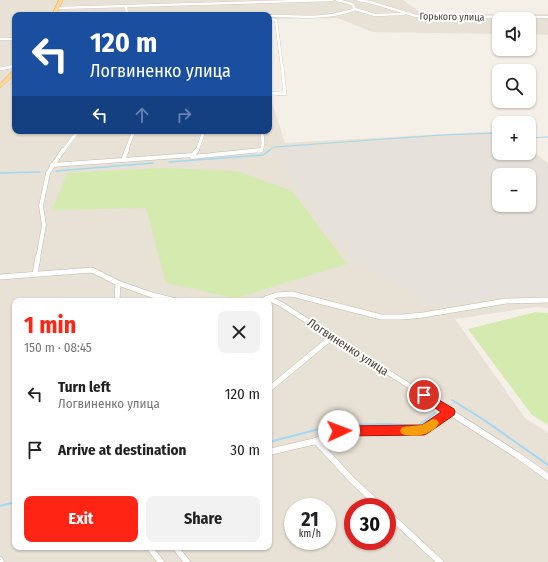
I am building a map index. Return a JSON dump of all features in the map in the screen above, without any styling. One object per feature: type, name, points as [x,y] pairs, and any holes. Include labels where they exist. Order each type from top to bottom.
[{"type":"main road","points":[[55,12],[61,0]]},
{"type":"main road","points":[[0,87],[12,74]]},
{"type":"street","points":[[57,8],[332,0]]},
{"type":"street","points":[[337,0],[352,4],[355,9],[374,15],[406,14]]},
{"type":"street","name":"Горького улица","points":[[359,0],[375,3],[406,14],[424,16],[548,17]]},
{"type":"street","points":[[126,6],[127,12]]},
{"type":"street","points":[[272,18],[336,14],[350,12],[355,9]]},
{"type":"street","points":[[272,19],[276,20],[285,94],[272,94]]},
{"type":"street","points":[[0,39],[12,39]]},
{"type":"street","points":[[0,69],[12,67]]},
{"type":"street","points":[[35,274],[44,225],[41,206],[48,173],[52,165],[76,134]]},
{"type":"street","points":[[123,160],[133,134]]},
{"type":"street","points":[[52,165],[193,154],[196,153],[203,134]]},
{"type":"street","points":[[158,157],[160,160],[261,151],[263,144],[262,134]]},
{"type":"street","points":[[0,277],[92,270],[118,283],[164,298]]},
{"type":"street","points":[[117,298],[118,283]]},
{"type":"street","points":[[267,298],[292,294],[382,317],[396,318],[418,316],[514,299],[548,300]]},
{"type":"street","name":"Логвиненко улица","points":[[272,300],[332,336],[517,455],[548,477]]},
{"type":"street","points":[[272,386],[332,336]]},
{"type":"street","points":[[272,451],[316,441],[339,431],[424,430],[450,412]]},
{"type":"street","points":[[316,441],[352,480],[371,498]]},
{"type":"street","points":[[396,521],[440,562]]},
{"type":"street","points":[[152,550],[161,562]]},
{"type":"street","points":[[177,550],[187,562]]},
{"type":"shaded area","points":[[0,0],[403,0],[423,14],[492,14],[492,34],[373,32],[337,18],[272,19],[272,12],[12,12],[12,134],[272,134],[272,103],[285,143],[492,131],[492,160],[536,160],[536,153],[548,164],[548,308],[534,307],[455,319],[525,418],[548,433],[548,562],[0,562]]},
{"type":"shaded area","points":[[536,14],[548,14],[548,35],[536,34]]},
{"type":"shaded area","points":[[492,134],[492,160],[536,160],[536,157],[548,168],[548,295],[527,293],[433,305],[363,267],[326,231],[276,152],[277,148]]},
{"type":"green space","points":[[164,168],[237,171],[292,191],[347,264],[235,298],[166,283],[146,208],[52,210],[67,173]]},
{"type":"green space","points":[[536,312],[548,313],[548,425],[532,415],[468,329]]},
{"type":"waterway","points":[[268,151],[274,147],[442,135],[492,133]]},
{"type":"waterway","points":[[536,138],[548,137]]},
{"type":"waterway","points":[[169,162],[263,155],[270,150]]},
{"type":"waterway","points":[[56,171],[153,163]]},
{"type":"waterway","points":[[0,173],[40,172]]},
{"type":"waterway","points":[[452,400],[484,420],[548,465]]},
{"type":"waterway","points":[[272,441],[335,425],[390,424],[418,426],[435,413]]},
{"type":"waterway","points":[[0,506],[12,503]]},
{"type":"slow traffic","points":[[406,431],[424,430],[433,423]]},
{"type":"route","points":[[339,431],[388,429],[412,431],[424,430],[450,412],[424,395]]}]
